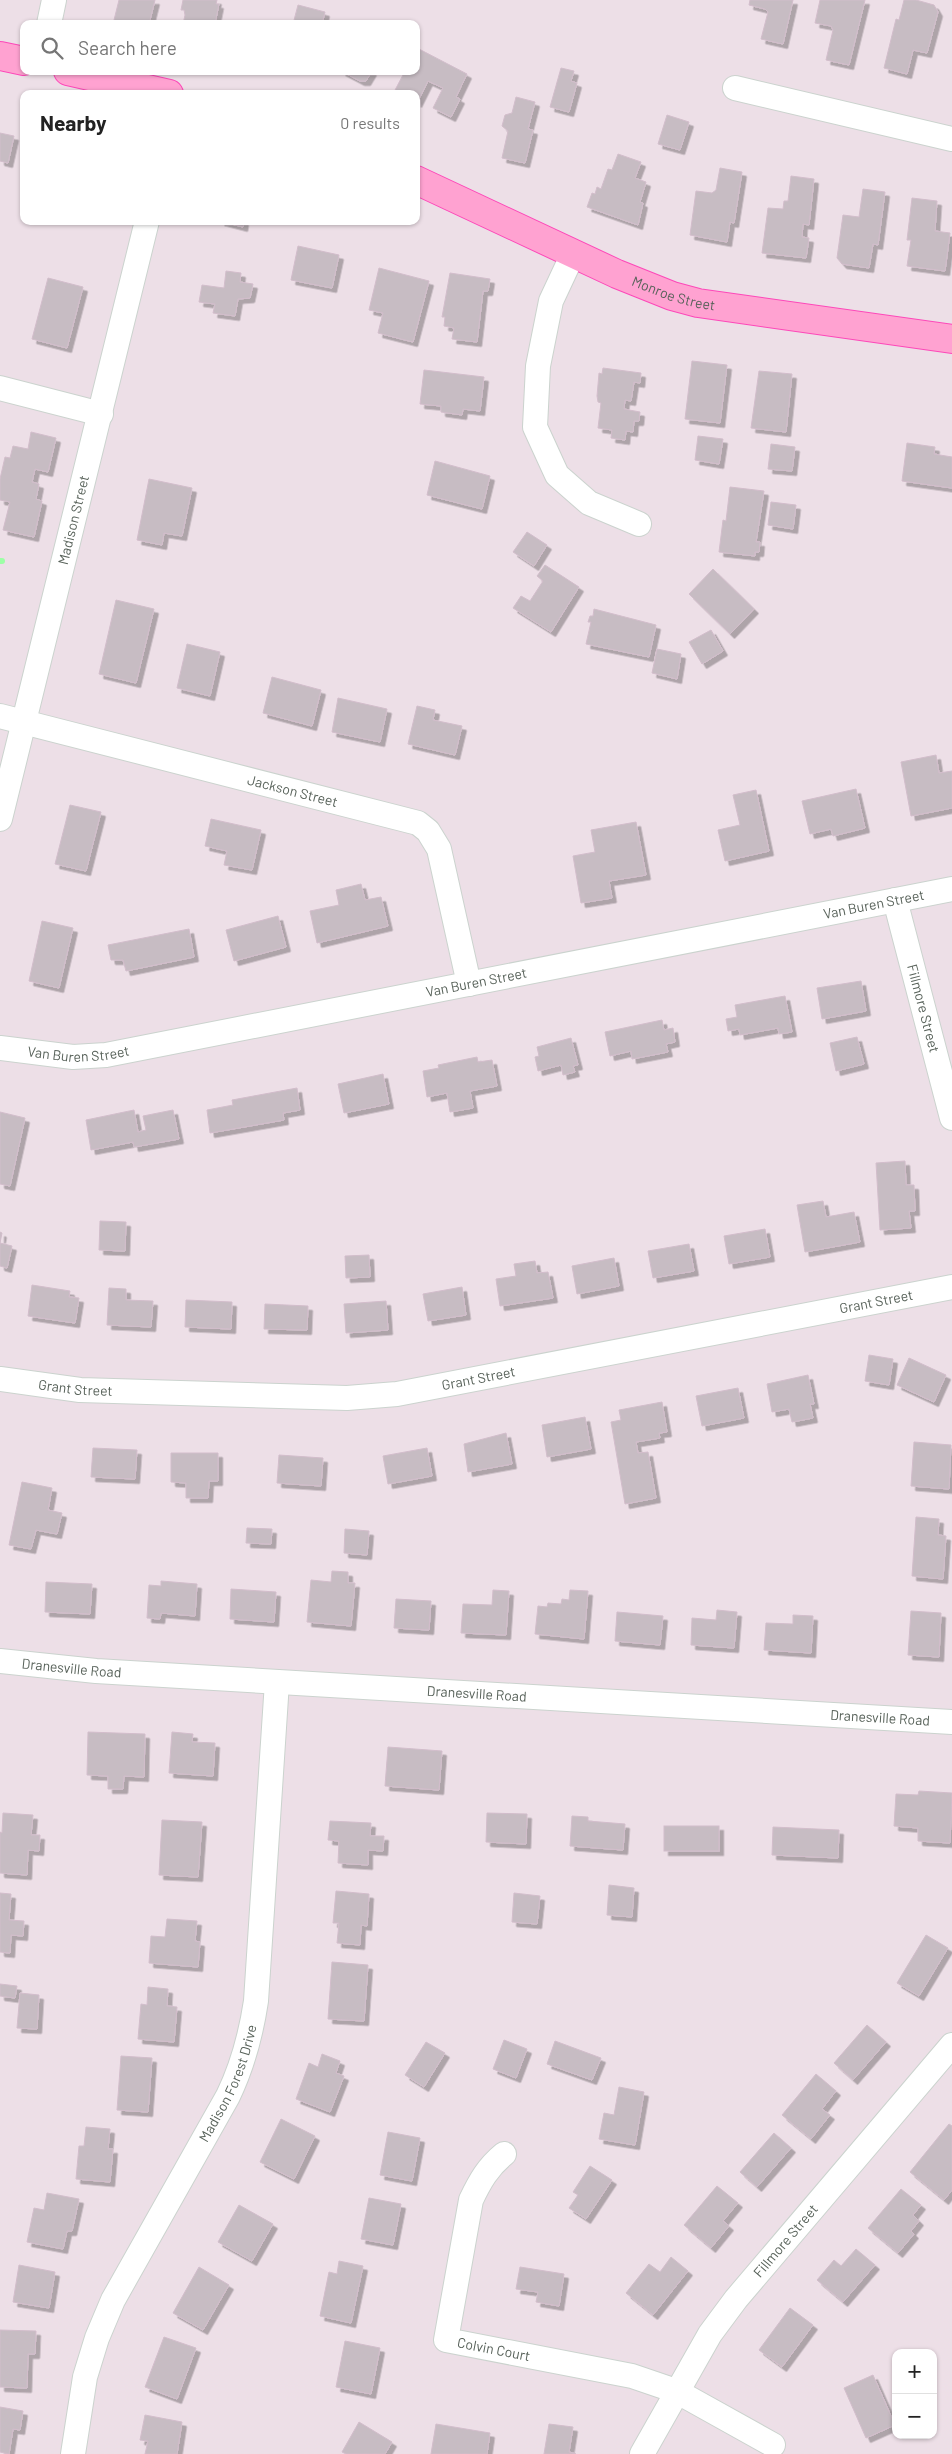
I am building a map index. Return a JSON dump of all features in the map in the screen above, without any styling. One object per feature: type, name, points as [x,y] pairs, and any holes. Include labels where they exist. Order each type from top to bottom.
[{"type":"main road","points":[[0,56],[20,60]]},
{"type":"main road","points":[[86,75],[151,90]]},
{"type":"main road","name":"Monroe Street","points":[[420,182],[573,254],[672,296],[698,303],[952,339]]},
{"type":"street","points":[[50,20],[54,0]]},
{"type":"street","points":[[735,88],[952,138]]},
{"type":"street","name":"Madison Street","points":[[0,820],[146,225]]},
{"type":"street","points":[[573,254],[551,301],[538,366],[534,427],[557,475],[589,503],[639,524]]},
{"type":"street","points":[[0,388],[101,414]]},
{"type":"street","name":"Jackson Street","points":[[0,716],[418,823],[428,830],[440,848],[469,984]]},
{"type":"street","name":"Van Buren Street","points":[[0,1048],[73,1057],[106,1054],[952,889]]},
{"type":"street","name":"Fillmore Street","points":[[895,900],[952,1118]]},
{"type":"street","name":"Grant Street","points":[[0,1379],[80,1390],[347,1398],[397,1394],[952,1287]]},
{"type":"street","name":"Dranesville Road","points":[[0,1661],[96,1671],[952,1722]]},
{"type":"street","name":"Madison Forest Drive","points":[[73,2454],[86,2377],[97,2338],[113,2300],[228,2096],[239,2074],[250,2037],[256,2000],[277,1682]]},
{"type":"street","name":"Fillmore Street","points":[[642,2454],[710,2334],[736,2299],[952,2045]]},
{"type":"street","name":"Colvin Court","points":[[504,2154],[491,2165],[480,2180],[471,2200],[446,2340],[609,2370],[676,2391]]},
{"type":"street","points":[[676,2391],[773,2444]]},
{"type":"building","points":[[119,0],[155,0],[150,20],[114,20]]},
{"type":"building","points":[[183,0],[217,0],[216,4],[219,4],[216,20],[184,20],[184,10],[181,10]]},
{"type":"building","points":[[750,0],[793,0],[783,44],[761,39],[768,12],[765,9],[749,5]]},
{"type":"building","points":[[820,0],[865,0],[849,65],[826,60],[833,30],[831,26],[815,23]]},
{"type":"building","points":[[904,0],[916,0],[934,5],[938,12],[927,53],[913,50],[907,74],[884,68],[896,19],[899,20]]},
{"type":"building","points":[[298,5],[325,12],[323,20],[294,20]]},
{"type":"building","points":[[420,50],[467,74],[456,97],[460,99],[451,117],[433,108],[443,88],[428,81],[420,97],[420,90],[395,90],[403,75],[420,75]]},
{"type":"building","points":[[561,68],[574,71],[571,81],[577,83],[569,112],[550,107]]},
{"type":"building","points":[[349,75],[370,75],[366,81],[360,81]]},
{"type":"building","points":[[516,97],[535,102],[528,129],[533,130],[525,163],[502,158],[508,131],[502,126],[505,115],[512,113]]},
{"type":"building","points":[[667,115],[689,122],[680,150],[658,144]]},
{"type":"building","points":[[0,133],[14,136],[8,163],[0,161]]},
{"type":"building","points":[[618,154],[641,162],[635,178],[646,182],[640,202],[643,203],[638,225],[587,207],[592,193],[595,194],[597,187],[601,189],[608,169],[612,170]]},
{"type":"building","points":[[720,168],[742,172],[734,223],[730,222],[727,242],[690,235],[696,191],[712,193],[716,190]]},
{"type":"building","points":[[791,176],[814,179],[809,225],[803,224],[802,237],[809,238],[806,258],[762,253],[768,208],[783,209],[784,201],[788,201]]},
{"type":"building","points":[[863,189],[885,192],[878,245],[873,244],[869,268],[842,264],[837,258],[843,215],[859,217]]},
{"type":"building","points":[[912,198],[937,201],[935,231],[950,233],[945,271],[907,266],[911,240],[907,240]]},
{"type":"building","points":[[298,246],[339,255],[332,288],[291,280]]},
{"type":"building","points":[[379,268],[429,281],[413,342],[378,333],[383,313],[369,310]]},
{"type":"building","points":[[226,271],[241,273],[240,282],[253,284],[250,298],[238,299],[235,316],[213,313],[215,304],[199,302],[202,285],[224,288]]},
{"type":"building","points":[[450,273],[490,279],[488,291],[483,291],[477,342],[452,339],[454,328],[444,326],[445,317],[442,317]]},
{"type":"building","points":[[48,278],[83,287],[67,348],[32,339]]},
{"type":"building","points":[[692,361],[727,365],[720,423],[685,419]]},
{"type":"building","points":[[603,368],[641,373],[640,383],[634,382],[631,401],[625,400],[624,409],[640,412],[639,421],[634,421],[633,432],[626,431],[625,440],[611,438],[612,430],[598,428],[601,403],[598,402],[597,396],[599,373],[602,374]]},
{"type":"building","points":[[424,370],[484,377],[480,411],[463,409],[462,415],[441,412],[441,406],[420,404]]},
{"type":"building","points":[[759,371],[792,374],[786,432],[751,428]]},
{"type":"building","points":[[31,432],[56,438],[48,472],[35,469],[32,482],[39,484],[36,499],[42,501],[34,537],[3,530],[10,502],[0,500],[0,479],[5,457],[10,458],[13,446],[28,449]]},
{"type":"building","points":[[698,436],[723,439],[719,464],[695,460]]},
{"type":"building","points":[[907,443],[935,447],[934,454],[952,457],[952,488],[902,481]]},
{"type":"building","points":[[771,444],[795,447],[792,471],[768,469]]},
{"type":"building","points":[[435,461],[490,476],[482,509],[427,495]]},
{"type":"building","points":[[149,479],[192,488],[182,536],[164,533],[162,545],[137,540]]},
{"type":"building","points":[[730,487],[764,491],[756,542],[760,542],[759,552],[755,552],[755,556],[719,552],[723,520],[726,521]]},
{"type":"building","points":[[771,502],[796,505],[793,529],[768,525]]},
{"type":"building","points":[[527,532],[547,545],[534,566],[513,552]]},
{"type":"building","points":[[545,565],[579,587],[551,632],[513,608],[521,596],[530,601],[543,581],[537,576]]},
{"type":"building","points":[[713,569],[754,609],[730,634],[689,594]]},
{"type":"building","points":[[116,600],[154,609],[136,683],[99,674]]},
{"type":"building","points":[[594,609],[656,625],[649,657],[586,644],[591,622],[588,622],[590,616],[593,616]]},
{"type":"building","points":[[711,630],[723,651],[702,664],[689,642]]},
{"type":"building","points":[[187,644],[220,652],[210,696],[177,688]]},
{"type":"building","points":[[657,649],[681,654],[677,679],[652,673]]},
{"type":"building","points":[[272,677],[321,690],[312,726],[263,713]]},
{"type":"building","points":[[338,698],[387,709],[380,742],[332,732]]},
{"type":"building","points":[[417,706],[435,710],[433,720],[462,726],[455,755],[408,744]]},
{"type":"building","points":[[936,755],[939,773],[952,771],[952,808],[911,816],[901,762]]},
{"type":"building","points":[[856,789],[865,828],[833,836],[831,829],[810,834],[802,801]]},
{"type":"building","points":[[756,790],[769,851],[725,861],[718,830],[740,825],[733,795]]},
{"type":"building","points":[[70,805],[101,812],[86,871],[55,864]]},
{"type":"building","points":[[211,819],[261,830],[252,870],[224,865],[227,851],[205,846]]},
{"type":"building","points":[[636,822],[646,875],[609,881],[612,898],[581,903],[573,856],[595,852],[591,830]]},
{"type":"building","points":[[361,884],[365,900],[381,897],[388,926],[317,943],[310,911],[339,905],[336,890]]},
{"type":"building","points":[[278,916],[286,947],[234,961],[226,930]]},
{"type":"building","points":[[42,921],[73,928],[59,988],[29,981]]},
{"type":"building","points":[[189,929],[194,957],[126,971],[123,960],[111,960],[108,945]]},
{"type":"building","points":[[861,981],[866,1011],[822,1019],[817,988]]},
{"type":"building","points":[[785,996],[792,1032],[779,1034],[778,1028],[740,1035],[739,1029],[728,1031],[726,1019],[737,1017],[735,1005]]},
{"type":"building","points":[[662,1020],[664,1030],[673,1028],[675,1042],[666,1044],[668,1052],[632,1059],[631,1051],[610,1056],[605,1032]]},
{"type":"building","points":[[857,1037],[864,1064],[836,1071],[830,1043]]},
{"type":"building","points":[[571,1038],[578,1065],[573,1066],[575,1072],[563,1075],[561,1065],[538,1071],[535,1057],[539,1056],[537,1047]]},
{"type":"building","points":[[477,1057],[478,1062],[492,1060],[497,1086],[470,1091],[473,1108],[450,1112],[447,1093],[427,1097],[423,1071],[439,1068],[438,1065]]},
{"type":"building","points":[[383,1074],[389,1104],[344,1113],[338,1084]]},
{"type":"building","points":[[297,1088],[300,1110],[283,1113],[284,1120],[210,1133],[207,1110],[233,1105],[232,1100]]},
{"type":"building","points":[[134,1110],[138,1132],[146,1130],[143,1116],[173,1110],[179,1139],[134,1147],[133,1142],[91,1150],[86,1120]]},
{"type":"building","points":[[0,1112],[25,1118],[10,1186],[0,1184]]},
{"type":"building","points":[[905,1161],[906,1185],[914,1185],[915,1211],[909,1211],[911,1228],[880,1230],[876,1163]]},
{"type":"building","points":[[823,1201],[826,1217],[854,1212],[860,1242],[805,1252],[797,1205]]},
{"type":"building","points":[[100,1221],[126,1222],[125,1251],[99,1250]]},
{"type":"building","points":[[765,1229],[770,1257],[729,1264],[724,1236]]},
{"type":"building","points":[[0,1243],[12,1246],[7,1268],[0,1266]]},
{"type":"building","points":[[689,1244],[694,1271],[653,1278],[648,1251]]},
{"type":"building","points":[[369,1255],[370,1277],[346,1278],[345,1256]]},
{"type":"building","points":[[614,1258],[619,1286],[577,1294],[572,1266]]},
{"type":"building","points":[[535,1261],[537,1273],[548,1272],[553,1298],[500,1306],[496,1279],[516,1276],[514,1264]]},
{"type":"building","points":[[32,1285],[70,1291],[69,1297],[79,1298],[75,1323],[28,1316]]},
{"type":"building","points":[[462,1287],[466,1315],[428,1321],[423,1294]]},
{"type":"building","points":[[109,1288],[126,1289],[126,1300],[153,1301],[151,1327],[107,1325]]},
{"type":"building","points":[[186,1300],[232,1302],[231,1329],[185,1327]]},
{"type":"building","points":[[386,1301],[388,1330],[346,1333],[344,1304]]},
{"type":"building","points":[[265,1304],[308,1306],[307,1330],[264,1329]]},
{"type":"building","points":[[869,1355],[893,1359],[889,1385],[865,1381]]},
{"type":"building","points":[[909,1358],[946,1375],[934,1402],[897,1385]]},
{"type":"building","points":[[808,1375],[814,1404],[810,1404],[813,1418],[792,1422],[789,1409],[772,1412],[767,1384]]},
{"type":"building","points":[[738,1388],[744,1418],[702,1426],[696,1396]]},
{"type":"building","points":[[662,1402],[667,1432],[659,1433],[660,1438],[636,1442],[638,1453],[648,1452],[656,1498],[625,1504],[611,1422],[621,1420],[619,1410]]},
{"type":"building","points":[[585,1417],[591,1449],[547,1457],[542,1425]]},
{"type":"building","points":[[506,1433],[512,1464],[468,1472],[464,1444]]},
{"type":"building","points":[[914,1442],[951,1445],[949,1489],[911,1486]]},
{"type":"building","points":[[93,1448],[137,1450],[135,1479],[91,1477]]},
{"type":"building","points":[[427,1448],[432,1476],[388,1484],[383,1456]]},
{"type":"building","points":[[171,1453],[218,1453],[218,1481],[209,1481],[208,1498],[186,1498],[186,1483],[171,1482]]},
{"type":"building","points":[[279,1455],[323,1458],[321,1486],[277,1483]]},
{"type":"building","points":[[22,1482],[52,1488],[48,1510],[62,1513],[57,1534],[36,1530],[31,1549],[9,1545]]},
{"type":"building","points":[[916,1517],[939,1519],[938,1535],[946,1536],[943,1579],[912,1576]]},
{"type":"building","points":[[247,1528],[272,1529],[271,1544],[246,1543]]},
{"type":"building","points":[[345,1529],[369,1531],[367,1555],[344,1553]]},
{"type":"building","points":[[332,1571],[348,1572],[348,1583],[355,1583],[351,1626],[307,1622],[311,1580],[331,1582]]},
{"type":"building","points":[[161,1581],[197,1584],[195,1616],[161,1613],[160,1619],[147,1618],[149,1585],[161,1586]]},
{"type":"building","points":[[46,1582],[92,1584],[90,1614],[45,1612]]},
{"type":"building","points":[[231,1589],[276,1592],[274,1622],[230,1619]]},
{"type":"building","points":[[493,1590],[509,1591],[506,1635],[461,1633],[463,1604],[492,1605]]},
{"type":"building","points":[[570,1590],[588,1591],[584,1639],[535,1634],[538,1606],[547,1607],[548,1603],[561,1604],[562,1599],[569,1600]]},
{"type":"building","points":[[396,1599],[431,1601],[429,1630],[394,1628]]},
{"type":"building","points":[[717,1610],[737,1612],[734,1648],[691,1645],[692,1618],[716,1620]]},
{"type":"building","points":[[911,1611],[941,1613],[939,1657],[908,1655]]},
{"type":"building","points":[[617,1612],[663,1616],[660,1645],[615,1641]]},
{"type":"building","points":[[793,1615],[813,1616],[811,1653],[764,1650],[766,1623],[793,1624]]},
{"type":"building","points":[[88,1732],[145,1734],[144,1777],[124,1776],[123,1789],[108,1789],[108,1776],[87,1775]]},
{"type":"building","points":[[172,1732],[193,1734],[192,1742],[215,1743],[213,1776],[169,1773]]},
{"type":"building","points":[[388,1747],[442,1751],[439,1790],[385,1786]]},
{"type":"building","points":[[919,1791],[952,1793],[950,1843],[918,1841],[918,1828],[894,1826],[896,1794],[918,1795]]},
{"type":"building","points":[[3,1813],[33,1815],[31,1835],[40,1835],[39,1851],[28,1850],[27,1875],[0,1873],[0,1832],[2,1833]]},
{"type":"building","points":[[487,1813],[527,1814],[526,1844],[486,1842]]},
{"type":"building","points":[[572,1816],[588,1817],[588,1821],[625,1824],[623,1850],[570,1846]]},
{"type":"building","points":[[162,1820],[202,1822],[198,1877],[159,1875]]},
{"type":"building","points":[[330,1821],[371,1823],[370,1836],[384,1836],[383,1851],[368,1850],[368,1865],[338,1863],[339,1841],[328,1840]]},
{"type":"building","points":[[664,1826],[719,1826],[719,1851],[664,1851]]},
{"type":"building","points":[[773,1827],[839,1830],[838,1858],[772,1855]]},
{"type":"building","points":[[609,1885],[634,1888],[632,1917],[607,1915]]},
{"type":"building","points":[[336,1891],[369,1894],[367,1926],[361,1925],[360,1945],[337,1943],[339,1923],[333,1923]]},
{"type":"building","points":[[0,1893],[11,1894],[9,1920],[24,1921],[23,1936],[11,1935],[10,1953],[0,1952]]},
{"type":"building","points":[[514,1893],[540,1896],[537,1924],[512,1922]]},
{"type":"building","points":[[167,1919],[197,1921],[195,1941],[200,1942],[198,1967],[149,1963],[151,1936],[165,1937]]},
{"type":"building","points":[[926,1935],[948,1948],[919,1996],[897,1983]]},
{"type":"building","points":[[332,1962],[368,1965],[364,2021],[328,2019]]},
{"type":"building","points":[[0,1984],[17,1986],[15,1998],[0,1996]]},
{"type":"building","points":[[148,1987],[168,1989],[167,2006],[177,2007],[174,2042],[138,2039],[141,2004],[147,2005]]},
{"type":"building","points":[[20,1993],[39,1995],[37,2029],[17,2028]]},
{"type":"building","points":[[867,2025],[886,2042],[853,2080],[834,2063]]},
{"type":"building","points":[[504,2040],[527,2049],[516,2078],[493,2069]]},
{"type":"building","points":[[555,2041],[601,2058],[592,2080],[547,2064]]},
{"type":"building","points":[[426,2042],[445,2053],[424,2087],[405,2075]]},
{"type":"building","points":[[322,2054],[340,2061],[336,2073],[344,2076],[330,2112],[296,2099],[309,2063],[318,2067]]},
{"type":"building","points":[[121,2056],[152,2058],[148,2112],[117,2110]]},
{"type":"building","points":[[816,2074],[836,2091],[822,2109],[830,2115],[811,2139],[782,2115]]},
{"type":"building","points":[[619,2087],[644,2092],[635,2145],[599,2139],[604,2113],[614,2115]]},
{"type":"building","points":[[281,2119],[315,2136],[294,2179],[260,2162]]},
{"type":"building","points":[[949,2124],[952,2126],[952,2190],[944,2200],[910,2172]]},
{"type":"building","points":[[86,2127],[110,2129],[108,2149],[113,2149],[110,2182],[76,2179],[79,2146],[84,2146]]},
{"type":"building","points":[[388,2132],[420,2138],[412,2181],[380,2175]]},
{"type":"building","points":[[774,2133],[791,2148],[757,2187],[740,2172]]},
{"type":"building","points":[[590,2166],[612,2180],[586,2219],[569,2208],[578,2195],[573,2192]]},
{"type":"building","points":[[717,2186],[738,2203],[723,2221],[729,2226],[711,2248],[684,2225]]},
{"type":"building","points":[[901,2189],[921,2205],[913,2215],[919,2221],[911,2231],[914,2234],[898,2253],[868,2228]]},
{"type":"building","points":[[47,2193],[79,2199],[72,2231],[67,2231],[63,2249],[27,2242],[34,2208],[44,2210]]},
{"type":"building","points":[[369,2198],[401,2204],[393,2245],[361,2239]]},
{"type":"building","points":[[239,2205],[273,2224],[252,2261],[218,2242]]},
{"type":"building","points":[[856,2249],[875,2265],[843,2302],[817,2280],[834,2260],[841,2266]]},
{"type":"building","points":[[671,2257],[688,2271],[653,2315],[626,2293],[649,2264],[660,2272]]},
{"type":"building","points":[[339,2261],[363,2266],[351,2323],[320,2316],[329,2272],[337,2274]]},
{"type":"building","points":[[19,2265],[55,2272],[49,2308],[13,2302]]},
{"type":"building","points":[[199,2267],[229,2285],[203,2330],[173,2313]]},
{"type":"building","points":[[520,2267],[564,2274],[559,2306],[536,2302],[538,2292],[516,2289]]},
{"type":"building","points":[[790,2308],[813,2325],[782,2367],[759,2350]]},
{"type":"building","points":[[0,2330],[36,2331],[35,2354],[28,2354],[27,2388],[0,2387]]},
{"type":"building","points":[[164,2337],[196,2348],[177,2399],[145,2387]]},
{"type":"building","points":[[345,2341],[380,2348],[371,2394],[336,2387]]},
{"type":"building","points":[[873,2375],[892,2418],[892,2426],[866,2438],[844,2388]]},
{"type":"building","points":[[0,2407],[23,2411],[20,2430],[13,2429],[9,2454],[0,2452]]},
{"type":"building","points":[[145,2415],[182,2422],[177,2454],[145,2454],[148,2441],[140,2440]]},
{"type":"building","points":[[359,2422],[392,2442],[385,2454],[346,2454],[342,2452]]},
{"type":"building","points":[[436,2424],[490,2433],[487,2454],[431,2454]]},
{"type":"building","points":[[549,2424],[573,2427],[569,2452],[576,2454],[544,2454]]}]
